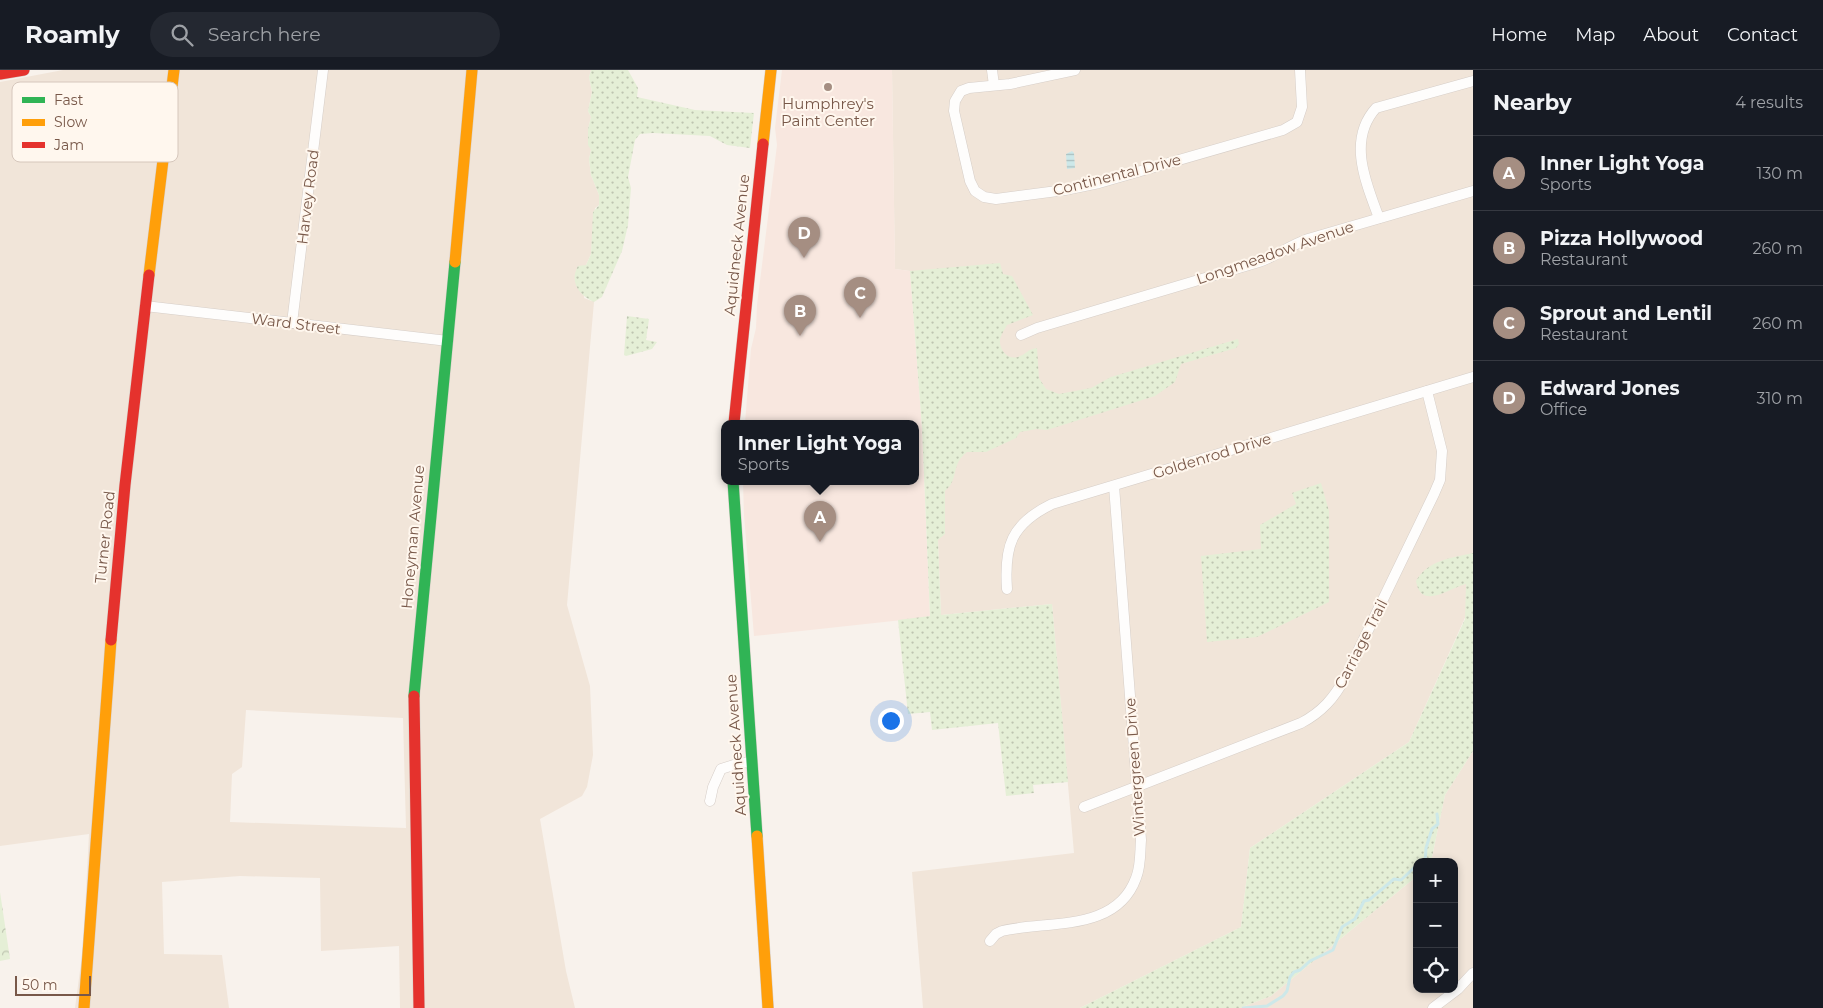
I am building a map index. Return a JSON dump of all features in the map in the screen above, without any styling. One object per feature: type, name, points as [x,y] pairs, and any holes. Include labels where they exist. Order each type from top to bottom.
[{"type":"street","points":[[0,74],[24,70]]},
{"type":"street","name":"Harvey Road","points":[[292,323],[323,70]]},
{"type":"street","name":"Honeyman Avenue","points":[[419,1008],[414,702],[472,70]]},
{"type":"street","name":"Aquidneck Avenue","points":[[734,420],[771,70]]},
{"type":"street","points":[[992,70],[994,85],[1038,79],[1075,70]]},
{"type":"street","name":"Continental Drive","points":[[994,85],[969,88],[961,91],[955,102],[954,111],[970,181],[975,191],[984,197],[996,199],[1066,190],[1282,130],[1297,122],[1302,106],[1300,70]]},
{"type":"street","points":[[1379,218],[1362,164],[1361,147],[1367,118],[1376,108],[1473,82]]},
{"type":"street","name":"Turner Road","points":[[84,1008],[108,665],[119,544],[163,162]]},
{"type":"street","name":"Longmeadow Avenue","points":[[1021,335],[1037,328],[1260,262],[1275,256],[1299,242],[1473,191]]},
{"type":"street","name":"Ward Street","points":[[145,306],[448,341]]},
{"type":"street","name":"Goldenrod Drive","points":[[1007,589],[1006,565],[1008,550],[1013,537],[1030,516],[1052,504],[1473,377]]},
{"type":"street","name":"Carriage Trail","points":[[1084,807],[1301,723],[1316,715],[1338,692],[1440,480],[1442,451],[1427,390]]},
{"type":"street","name":"Aquidneck Avenue","points":[[733,485],[768,1008]]},
{"type":"street","name":"Wintergreen Drive","points":[[990,941],[1002,930],[1092,918],[1116,906],[1128,892],[1136,878],[1140,861],[1141,840],[1114,486]]},
{"type":"street","points":[[710,801],[713,787],[721,769],[740,763],[752,762]]},
{"type":"street","points":[[1433,1008],[1458,989],[1473,973]]},
{"type":"shaded area","points":[[63,70],[591,70],[589,77],[592,92],[588,111],[591,117],[588,129],[591,150],[589,159],[591,175],[599,195],[599,205],[595,208],[591,254],[586,265],[584,298],[594,302],[567,605],[590,686],[593,755],[587,787],[582,796],[540,819],[566,971],[575,1008],[400,1008],[399,946],[321,951],[320,878],[240,876],[162,882],[164,954],[222,955],[229,1008],[75,1008],[83,948],[89,834],[0,846],[0,82]],"holes":[[[246,710],[403,718],[406,828],[230,822],[232,774],[242,767]]]},
{"type":"shaded area","points":[[782,70],[892,70],[895,269],[910,271],[922,428],[930,617],[754,636],[743,485],[919,485],[919,420],[745,420],[751,349],[756,328],[757,305],[777,145],[775,128]]},
{"type":"shaded area","points":[[892,70],[1473,70],[1473,600],[1409,742],[1250,848],[1241,927],[1080,1008],[923,1008],[912,872],[1074,853],[1052,604],[941,615],[938,540],[910,271],[895,269]]},
{"type":"shaded area","points":[[1473,751],[1473,1008],[1240,1008],[1271,996],[1413,879],[1413,993],[1458,993],[1458,858],[1432,858],[1445,795]]},
{"type":"green space","points":[[591,70],[628,70],[638,88],[637,97],[695,110],[754,113],[750,148],[727,145],[710,136],[640,134],[635,140],[628,177],[631,188],[628,225],[622,251],[602,297],[594,302],[580,292],[575,283],[575,272],[578,266],[586,265],[591,254],[593,212],[599,205],[599,195],[591,175],[589,159],[591,150],[588,145],[588,129],[591,117],[588,111],[592,92],[589,77]]},
{"type":"green space","points":[[1000,263],[1003,274],[1012,276],[1033,315],[1007,325],[1002,334],[1001,348],[1009,356],[1016,357],[1037,348],[1039,378],[1046,389],[1059,394],[1091,388],[1111,377],[1238,339],[1239,344],[1236,348],[1181,364],[1175,382],[1155,396],[1047,430],[1037,429],[1020,432],[1016,438],[986,452],[967,452],[958,462],[950,486],[945,491],[945,534],[938,540],[941,615],[1052,604],[1068,782],[1033,785],[1034,793],[1006,796],[998,723],[932,730],[930,712],[908,714],[898,620],[930,616],[922,428],[910,271]]},
{"type":"green space","points":[[627,316],[649,319],[646,340],[657,342],[652,349],[624,355]]},
{"type":"green space","points":[[1321,483],[1329,511],[1329,602],[1257,637],[1207,642],[1201,556],[1261,549],[1260,525],[1296,504],[1292,493]]},
{"type":"green space","points":[[1473,553],[1473,751],[1445,795],[1432,858],[1413,858],[1413,879],[1271,996],[1240,1008],[1080,1008],[1241,927],[1250,848],[1409,742],[1465,619],[1466,584],[1430,596],[1424,595],[1419,590],[1416,581],[1427,568],[1448,559]]},
{"type":"green space","points":[[0,892],[10,959],[0,961]]},
{"type":"water","points":[[1072,151],[1074,153],[1075,168],[1067,169],[1066,154]]},
{"type":"waterway","points":[[1425,858],[1426,848],[1432,829],[1438,824],[1437,814]]},
{"type":"waterway","points":[[1243,1008],[1267,1006],[1283,996],[1287,991],[1290,977],[1294,972],[1300,970],[1310,961],[1333,950],[1342,927],[1355,919],[1364,901],[1369,900],[1394,879],[1401,880],[1413,869]]},
{"type":"traffic: fast","points":[[414,696],[455,262]]},
{"type":"traffic: fast","points":[[733,485],[757,836]]},
{"type":"traffic: slow","points":[[173,82],[174,70]]},
{"type":"traffic: slow","points":[[455,262],[472,70]]},
{"type":"traffic: slow","points":[[763,144],[771,70]]},
{"type":"traffic: slow","points":[[149,275],[163,162]]},
{"type":"traffic: slow","points":[[84,1008],[111,640]]},
{"type":"traffic: slow","points":[[757,836],[768,1008]]},
{"type":"traffic: jam","points":[[0,74],[24,70]]},
{"type":"traffic: jam","points":[[734,420],[763,144]]},
{"type":"traffic: jam","points":[[111,640],[125,485],[149,275]]},
{"type":"traffic: jam","points":[[414,696],[419,1008]]},
{"type":"place","name":"Humphrey's Paint Center","points":[[828,87]]},
{"type":"place","name":"Edward Jones","points":[[804,258]]},
{"type":"place","name":"Sprout and Lentil","points":[[860,318]]},
{"type":"place","name":"Pizza Hollywood","points":[[800,336]]},
{"type":"place","name":"Inner Light Yoga","points":[[820,542]]}]
